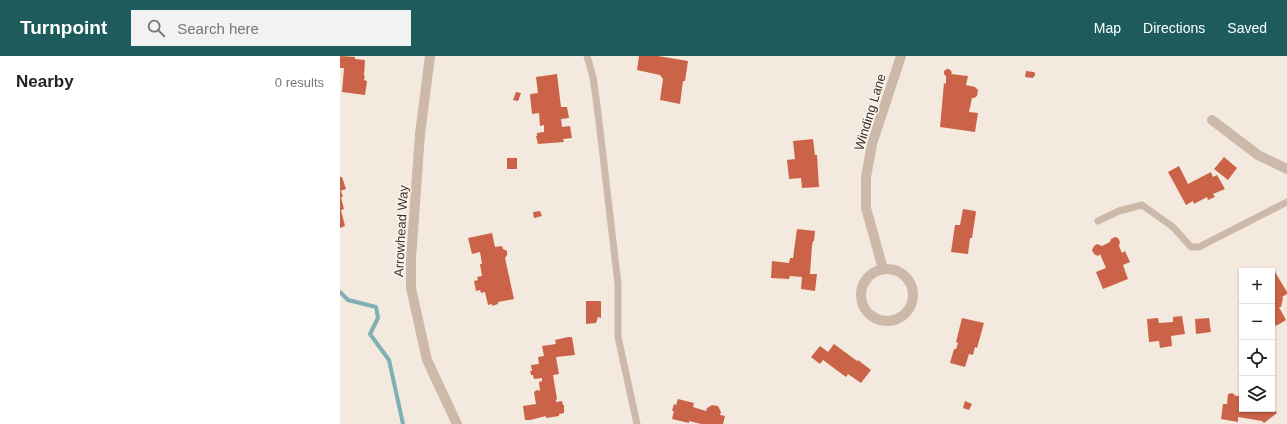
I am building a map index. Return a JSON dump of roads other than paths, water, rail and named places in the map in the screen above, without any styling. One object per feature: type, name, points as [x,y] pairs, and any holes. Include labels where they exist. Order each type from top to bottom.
[{"type":"street","name":"Arrowhead Way","points":[[430,56],[420,134],[411,259],[411,288],[427,360],[457,424]]},
{"type":"street","name":"Winding Lane","points":[[883,269],[866,208],[866,177],[872,144],[901,56]]},
{"type":"street","points":[[1212,120],[1258,155],[1287,169]]},
{"type":"street","points":[[883,269],[894,270],[903,274],[910,282],[913,291],[912,302],[908,311],[900,318],[891,321],[880,321],[871,316],[864,309],[861,299],[862,289],[866,280],[874,273],[883,269]]},
{"type":"lane","points":[[587,56],[593,77],[598,113],[618,284],[618,337],[637,424]]},
{"type":"lane","points":[[1098,221],[1119,211],[1142,204],[1173,228],[1190,247],[1199,247],[1287,202]]},
{"type":"waterway","points":[[340,292],[348,300],[376,307],[378,318],[370,334],[389,360],[403,424]]}]
